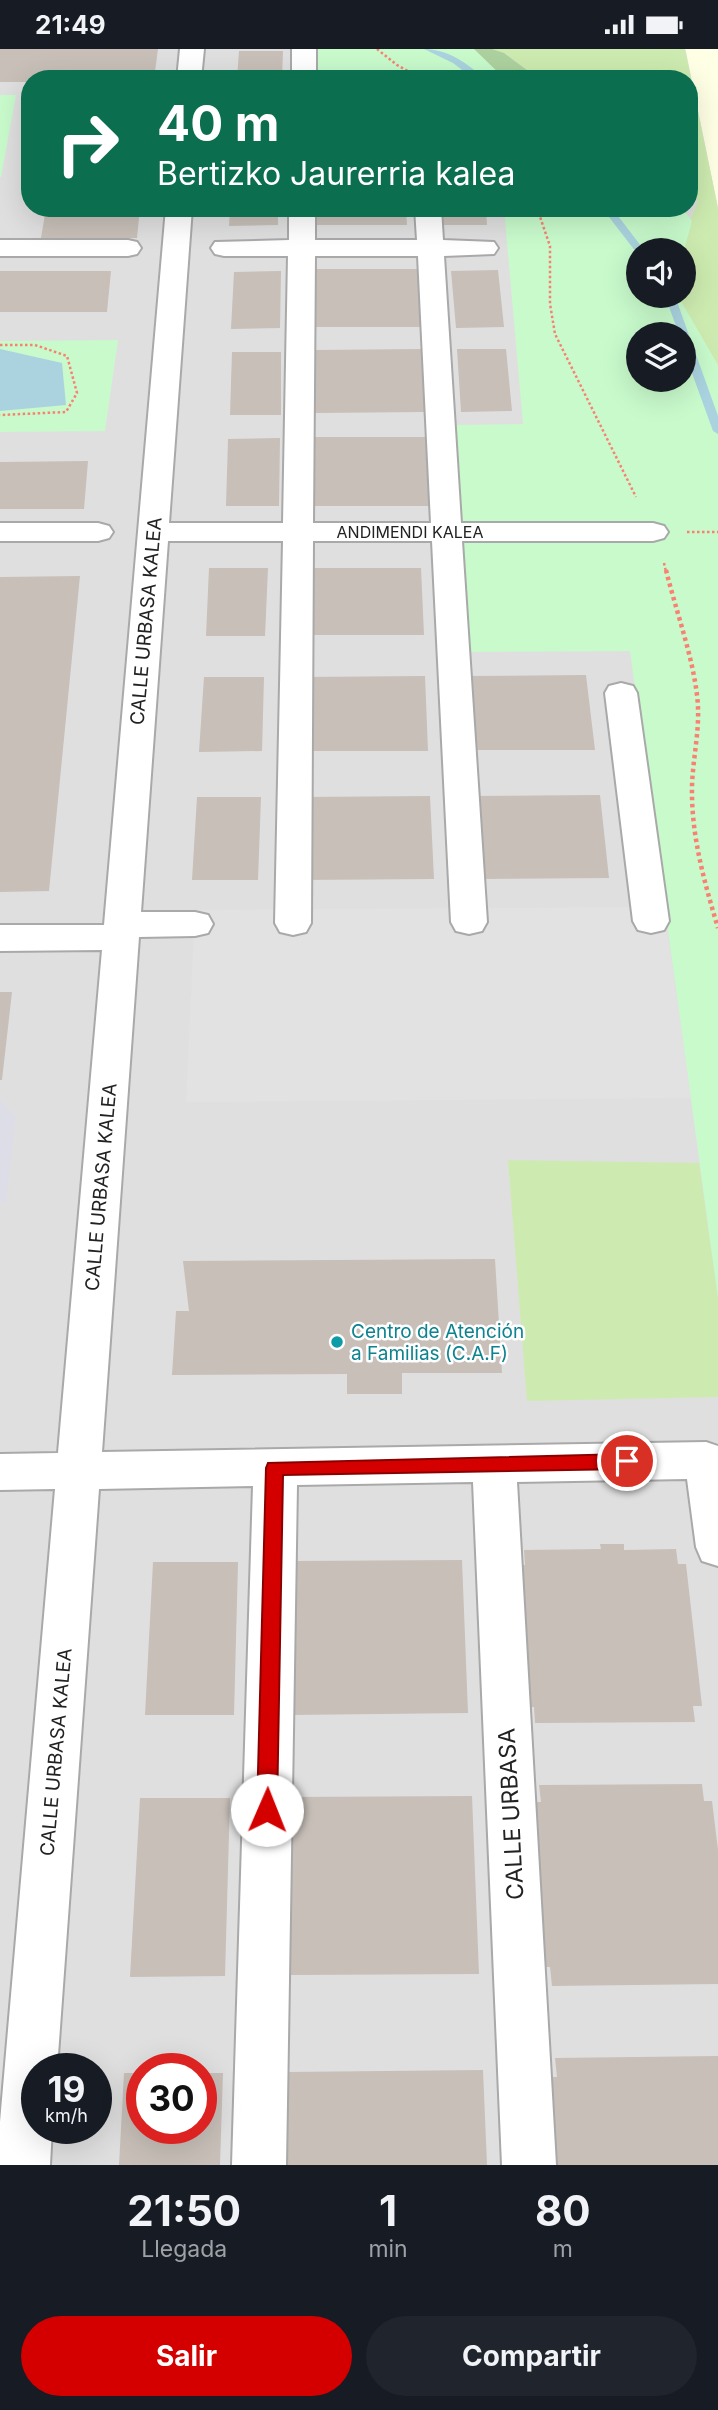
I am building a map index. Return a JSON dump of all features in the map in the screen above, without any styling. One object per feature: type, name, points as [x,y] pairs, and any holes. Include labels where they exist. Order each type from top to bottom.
[{"type":"street","points":[[190,70],[192,49]]},
{"type":"street","points":[[303,70],[304,49]]},
{"type":"street","name":"CALLE URBASA KALEA","points":[[23,2165],[178,217]]},
{"type":"street","points":[[293,923],[302,217]]},
{"type":"street","points":[[428,217],[469,922]]},
{"type":"street","points":[[0,248],[128,248]]},
{"type":"street","points":[[224,248],[485,248]]},
{"type":"street","points":[[0,532],[98,532]]},
{"type":"street","name":"ANDIMENDI KALEA","points":[[168,532],[653,532]]},
{"type":"street","points":[[621,693],[651,921]]},
{"type":"street","points":[[0,938],[195,924]]},
{"type":"street","points":[[0,1472],[706,1460],[718,1547]]},
{"type":"street","name":"CALLE URBASA","points":[[494,1464],[528,2165]]},
{"type":"street","points":[[259,2165],[275,1468]]},
{"type":"path","points":[[377,49],[406,70]]},
{"type":"path","points":[[0,345],[35,345],[67,356],[77,393],[66,412],[0,415]]},
{"type":"path","points":[[696,532],[718,532]]},
{"type":"shaded area","points":[[0,49],[718,49],[718,2165],[0,2165]]},
{"type":"shaded area","points":[[685,49],[718,49],[718,208],[698,110],[698,70],[690,70]]},
{"type":"shaded area","points":[[664,907],[691,1098],[186,1102],[195,910]]},
{"type":"shaded area","points":[[0,1100],[16,1116],[6,1203],[0,1201]]},
{"type":"green space","points":[[318,49],[474,49],[496,70],[317,70]]},
{"type":"green space","points":[[387,49],[492,49],[504,53],[527,70],[421,70]]},
{"type":"green space","points":[[478,49],[685,49],[689,70],[527,70],[504,53]]},
{"type":"green space","points":[[0,95],[16,95],[1,177],[0,177]]},
{"type":"green space","points":[[698,112],[718,208],[718,371],[696,334],[696,322],[689,322],[680,308],[696,308],[696,238],[684,238],[692,217],[698,217]]},
{"type":"green space","points":[[505,217],[689,217],[692,221],[687,238],[626,238],[626,308],[685,308],[693,322],[626,322],[626,392],[696,392],[696,327],[718,365],[718,1298],[630,651],[468,652],[456,425],[523,424]]},
{"type":"green space","points":[[118,340],[105,431],[0,432],[0,341]]},
{"type":"green space","points":[[508,1160],[699,1163],[718,1298],[718,1397],[527,1401]]},
{"type":"water","points":[[0,349],[62,363],[66,405],[0,411]]},
{"type":"building","points":[[0,49],[158,49],[155,70],[21,70],[21,82],[0,82]]},
{"type":"building","points":[[239,51],[283,51],[282,70],[238,70]]},
{"type":"building","points":[[44,217],[139,217],[137,238],[41,238]]},
{"type":"building","points":[[230,217],[278,217],[278,225],[229,226]]},
{"type":"building","points":[[310,217],[407,217],[407,225],[310,225]]},
{"type":"building","points":[[439,217],[487,217],[487,225],[439,225]]},
{"type":"building","points":[[315,269],[419,269],[422,327],[316,327]]},
{"type":"building","points":[[498,270],[504,327],[456,328],[451,271]]},
{"type":"building","points":[[0,271],[111,271],[107,312],[0,312]]},
{"type":"building","points":[[281,271],[280,328],[231,329],[234,272]]},
{"type":"building","points":[[422,349],[425,412],[314,413],[314,350]]},
{"type":"building","points":[[457,349],[506,349],[512,411],[461,412]]},
{"type":"building","points":[[232,352],[281,352],[281,415],[230,415]]},
{"type":"building","points":[[315,437],[428,437],[432,506],[315,506]]},
{"type":"building","points":[[280,438],[279,506],[226,506],[228,439]]},
{"type":"building","points":[[88,461],[84,509],[0,509],[0,462]]},
{"type":"building","points":[[209,568],[268,568],[265,636],[206,636]]},
{"type":"building","points":[[305,568],[421,568],[424,635],[304,635]]},
{"type":"building","points":[[80,576],[49,891],[0,892],[0,577]]},
{"type":"building","points":[[586,675],[595,750],[469,750],[465,676]]},
{"type":"building","points":[[425,676],[428,751],[303,751],[304,677]]},
{"type":"building","points":[[204,677],[264,677],[262,751],[199,752]]},
{"type":"building","points":[[600,795],[609,878],[477,879],[472,796]]},
{"type":"building","points":[[430,796],[434,879],[301,880],[303,797]]},
{"type":"building","points":[[197,797],[261,797],[258,880],[192,880]]},
{"type":"building","points":[[0,992],[12,992],[2,1080],[0,1080]]},
{"type":"building","name":"Centro de Atención a Familias (C.A.F)","points":[[495,1259],[502,1373],[402,1373],[402,1394],[347,1394],[347,1374],[172,1375],[176,1311],[189,1311],[183,1261]]},
{"type":"building","points":[[600,1544],[624,1544],[624,1550],[676,1549],[678,1564],[686,1564],[702,1706],[693,1706],[695,1722],[535,1723],[534,1707],[525,1707],[517,1565],[525,1565],[524,1550],[601,1549]]},
{"type":"building","points":[[462,1560],[468,1713],[290,1715],[293,1561]]},
{"type":"building","points":[[153,1562],[238,1562],[234,1715],[145,1715]]},
{"type":"building","points":[[702,1784],[704,1801],[712,1801],[718,1850],[718,1984],[552,1986],[550,1967],[540,1967],[531,1802],[541,1802],[539,1785]]},
{"type":"building","points":[[472,1796],[479,1974],[288,1975],[290,1797]]},
{"type":"building","points":[[140,1798],[230,1798],[225,1976],[130,1977]]},
{"type":"building","points":[[718,2056],[718,2165],[552,2165],[547,2077],[557,2077],[555,2058]]},
{"type":"building","points":[[483,2070],[487,2165],[285,2165],[287,2072]]},
{"type":"building","points":[[124,2073],[126,2144],[217,2144],[217,2073],[223,2073],[220,2165],[119,2165]]},
{"type":"waterway","points":[[428,49],[456,61],[468,70]]},
{"type":"waterway","points":[[614,217],[630,238]]},
{"type":"waterway","points":[[674,308],[680,322]]},
{"type":"waterway","points":[[696,370],[718,431]]},
{"type":"place","name":"Centro de Atención a Familias (C.A.F)","points":[[337,1342]]},
{"type":"route","points":[[267,1810],[275,1468],[627,1461]]}]
